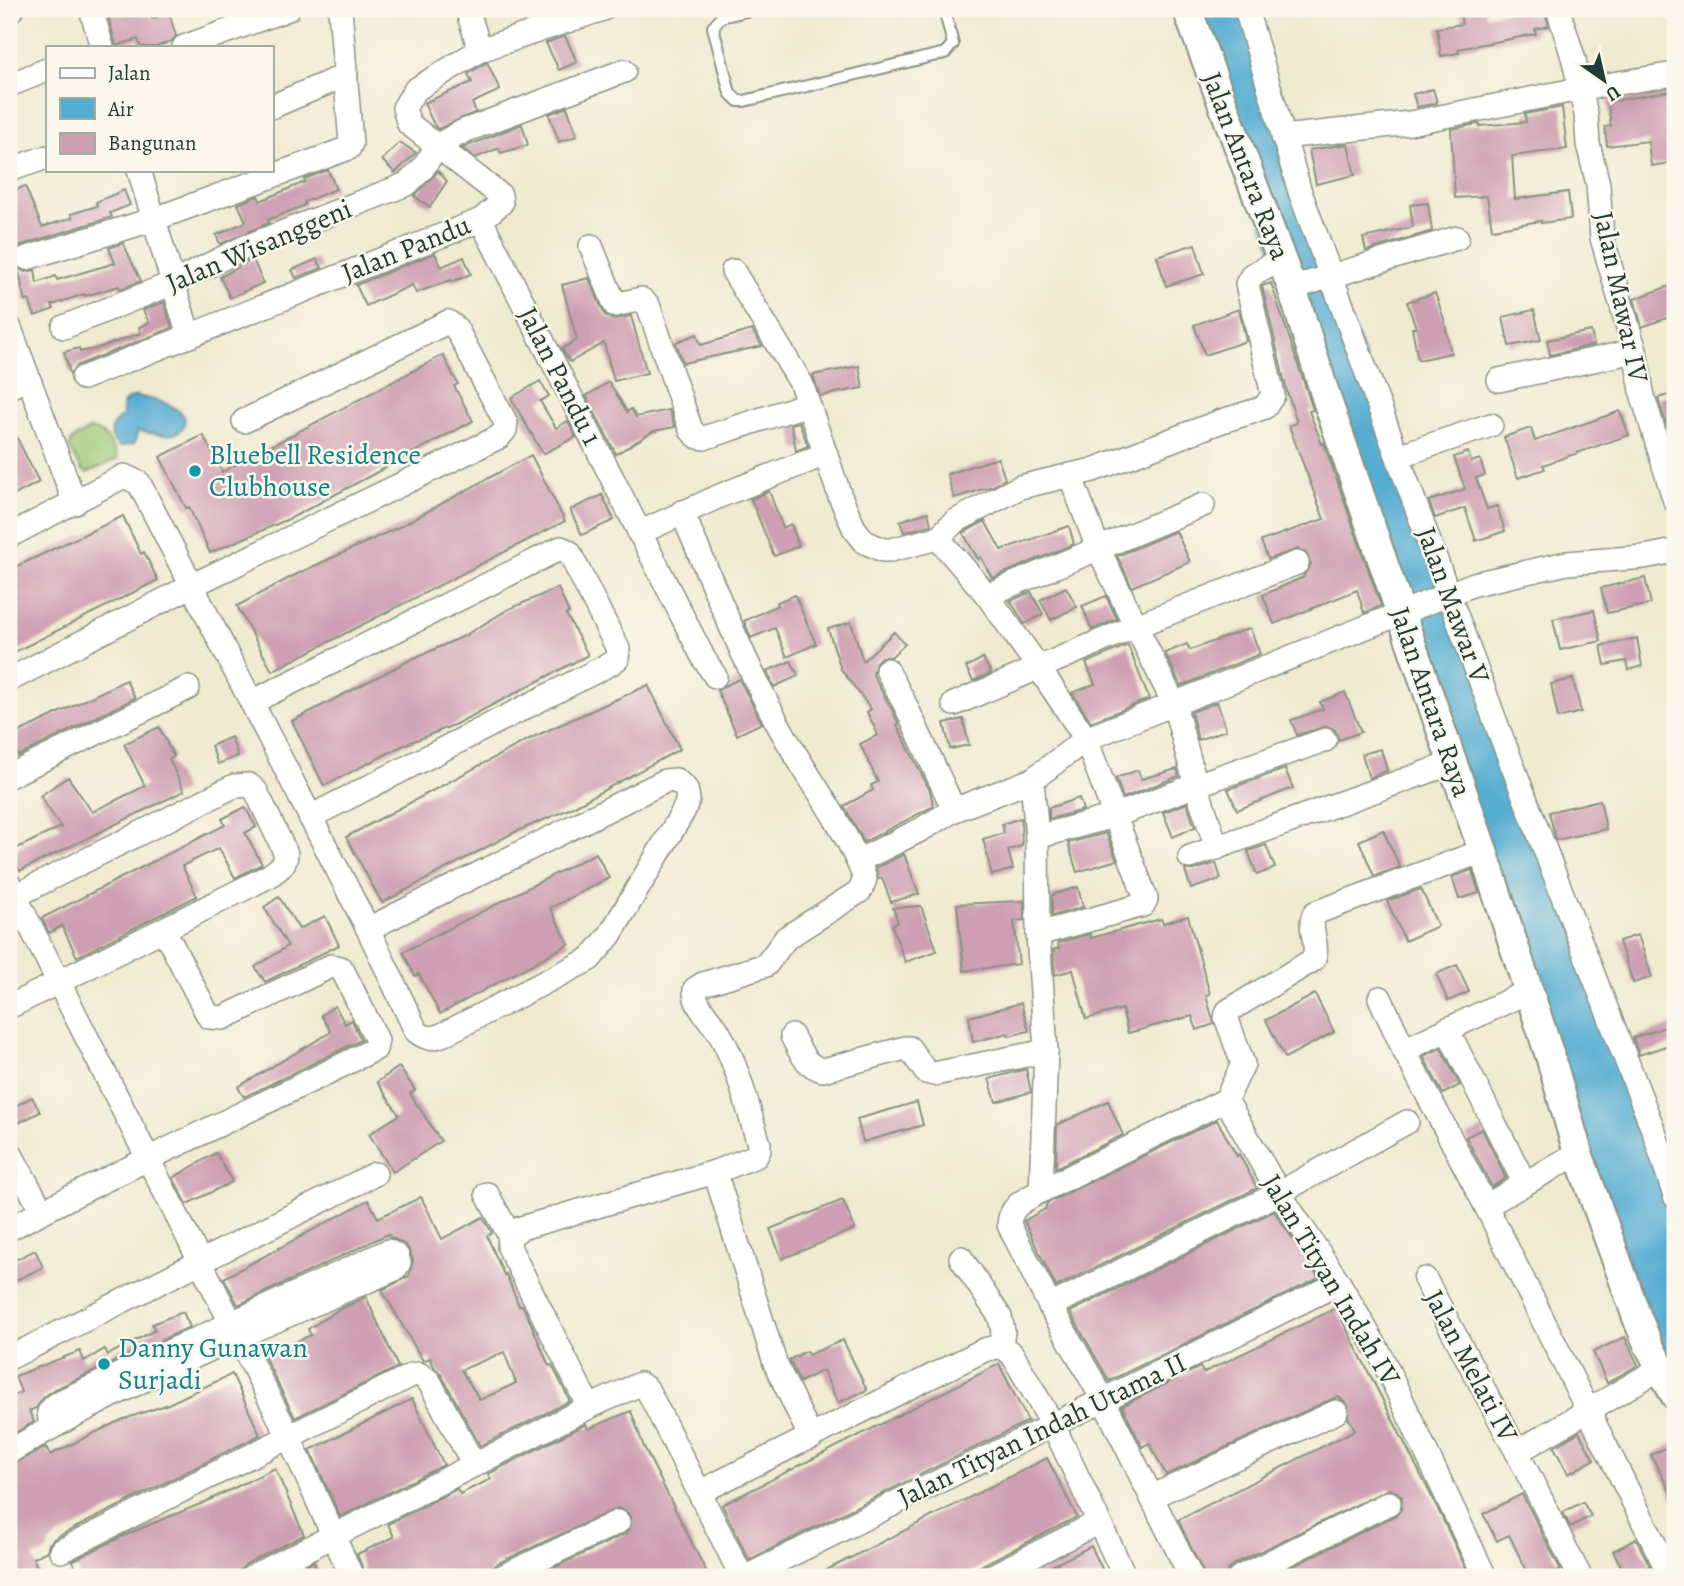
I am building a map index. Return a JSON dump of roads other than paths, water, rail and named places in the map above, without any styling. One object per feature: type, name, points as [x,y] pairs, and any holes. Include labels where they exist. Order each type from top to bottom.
[{"type":"street","points":[[91,9],[102,46]]},
{"type":"street","points":[[187,46],[288,9]]},
{"type":"street","points":[[27,258],[155,219],[349,148],[351,143],[340,9]]},
{"type":"street","points":[[467,9],[480,50]]},
{"type":"street","name":"Jalan Pandu","points":[[83,378],[481,220],[501,203],[500,195],[409,124],[404,108],[415,90],[480,50],[603,9]]},
{"type":"street","name":"Jalan Antara Raya","points":[[1186,9],[1282,259],[1299,285],[1327,400],[1483,851],[1578,1153],[1639,1320],[1675,1395]]},
{"type":"street","name":"Jalan Mawar V","points":[[1246,9],[1300,192],[1564,904],[1654,1132],[1675,1196]]},
{"type":"street","name":"Jalan Mawar IV","points":[[1558,9],[1574,60],[1586,115],[1588,144],[1598,184],[1602,238],[1635,351],[1643,397],[1671,473],[1675,501]]},
{"type":"street","points":[[9,85],[46,70]]},
{"type":"street","points":[[438,145],[464,131],[624,71]]},
{"type":"street","points":[[1283,137],[1410,123],[1580,89],[1675,74]]},
{"type":"street","points":[[273,106],[346,75]]},
{"type":"street","name":"Jalan Wisanggeni","points":[[64,327],[173,283],[243,248],[407,184],[423,168],[438,145]]},
{"type":"street","points":[[9,170],[46,156]]},
{"type":"street","points":[[140,172],[189,336]]},
{"type":"street","name":"Jalan Pandu 1","points":[[481,220],[639,533],[715,676]]},
{"type":"street","points":[[1299,285],[1457,238]]},
{"type":"street","points":[[591,246],[615,306],[641,299],[648,305],[691,430],[698,437],[704,438],[808,404]]},
{"type":"street","points":[[733,271],[801,383],[840,496],[854,528],[865,541],[876,548],[891,550],[938,538],[954,522],[1020,487],[1093,470],[1265,407],[1273,395],[1247,284],[1252,275],[1282,259]]},
{"type":"street","points":[[9,680],[193,585],[499,437],[505,430],[506,423],[456,328],[448,322],[244,421]]},
{"type":"street","points":[[9,326],[18,383],[75,503]]},
{"type":"street","points":[[1499,380],[1635,351]]},
{"type":"street","points":[[1398,456],[1491,425]]},
{"type":"street","points":[[639,533],[682,512],[826,454]]},
{"type":"street","points":[[1070,475],[1098,548],[1174,705],[1217,848]]},
{"type":"street","points":[[9,536],[124,476],[139,483],[368,929],[416,1031],[425,1037],[431,1039],[442,1035],[590,959],[610,935],[684,811],[688,799],[686,789],[676,780],[665,781],[368,929]]},
{"type":"street","points":[[987,595],[1203,505]]},
{"type":"street","points":[[510,1236],[521,1228],[715,1172],[756,1156],[760,1150],[759,1144],[736,1070],[718,1032],[695,998],[695,989],[703,984],[766,965],[786,938],[860,891],[865,880],[837,818],[792,751],[757,685],[682,512]]},
{"type":"street","points":[[938,538],[987,595],[1086,739],[1146,899],[1145,903],[1038,934]]},
{"type":"street","points":[[252,702],[561,548],[569,552],[618,649],[617,659],[610,664],[310,817]]},
{"type":"street","points":[[858,860],[954,810],[1032,780],[1086,739],[1474,584],[1567,563],[1644,557],[1675,551]]},
{"type":"street","points":[[954,704],[1136,626],[1297,563]]},
{"type":"street","points":[[887,670],[954,810]]},
{"type":"street","points":[[9,775],[188,688]]},
{"type":"street","points":[[1037,837],[1114,816],[1325,740]]},
{"type":"street","points":[[1190,858],[1452,763]]},
{"type":"street","points":[[1032,780],[1046,1051],[1041,1191]]},
{"type":"street","points":[[9,1007],[58,983],[164,930],[269,876],[286,860],[286,854],[256,791],[249,785],[234,786],[11,893],[58,983],[148,1159],[199,1264],[289,1437],[352,1577]]},
{"type":"street","points":[[1191,1577],[1104,1401],[1050,1306],[1010,1225],[1010,1216],[1017,1205],[1041,1191],[1226,1100],[1243,1064],[1226,1017],[1228,1011],[1313,960],[1316,954],[1311,922],[1315,913],[1483,851]]},
{"type":"street","points":[[9,1228],[375,1049],[377,1040],[343,971],[336,966],[223,1018],[209,1017],[164,930]]},
{"type":"street","points":[[1404,1050],[1529,991]]},
{"type":"street","points":[[1380,998],[1404,1050],[1589,1409],[1671,1577]]},
{"type":"street","points":[[1447,1029],[1524,1182]]},
{"type":"street","points":[[792,1036],[807,1063],[823,1070],[905,1048],[909,1048],[926,1072],[934,1074],[1046,1051]]},
{"type":"street","name":"Jalan Tityan Indah IV","points":[[1226,1100],[1279,1193],[1339,1283],[1380,1354],[1484,1577]]},
{"type":"street","points":[[1050,1306],[1279,1193],[1407,1122]]},
{"type":"street","points":[[9,1151],[42,1211]]},
{"type":"street","points":[[1489,1211],[1524,1182],[1578,1153]]},
{"type":"street","points":[[715,1172],[775,1363],[811,1438]]},
{"type":"street","points":[[9,1358],[375,1174]]},
{"type":"street","points":[[487,1194],[510,1236],[509,1247],[589,1407]]},
{"type":"street","points":[[9,1452],[233,1330],[388,1251],[397,1256],[399,1263],[395,1269],[233,1330]]},
{"type":"street","points":[[961,1258],[1000,1317],[1003,1325],[1001,1346]]},
{"type":"street","name":"Jalan Melati IV","points":[[1425,1279],[1580,1577]]},
{"type":"street","name":"Jalan Tityan Indah Utama II","points":[[744,1577],[1339,1283]]},
{"type":"street","points":[[701,1492],[984,1350],[1001,1346],[1012,1354],[1053,1425],[1125,1577]]},
{"type":"street","points":[[1517,1452],[1661,1368]]},
{"type":"street","points":[[61,1551],[412,1374],[419,1374],[429,1381],[474,1465]]},
{"type":"street","points":[[252,1577],[636,1385],[645,1386],[744,1577]]},
{"type":"street","points":[[1153,1496],[1336,1412]]},
{"type":"street","points":[[1240,1577],[1389,1503]]},
{"type":"street","points":[[502,1577],[618,1522]]},
{"type":"street","points":[[990,1577],[1099,1522]]},
{"type":"lane","points":[[755,9],[720,18],[713,27],[730,93],[738,100],[744,101],[945,53],[953,44],[944,9]]},
{"type":"water","points":[[1187,9],[1246,9],[1283,137],[1675,1196],[1675,1395]]},
{"type":"water","points":[[136,396],[163,402],[175,408],[185,418],[180,431],[160,435],[138,431],[134,444],[119,447],[112,438],[111,429],[123,416],[122,407],[126,400]]},
{"type":"place","name":"Bluebell Residence Clubhouse","points":[[195,471]]},
{"type":"place","name":"Danny Gunawan Surjadi","points":[[104,1364]]}]
